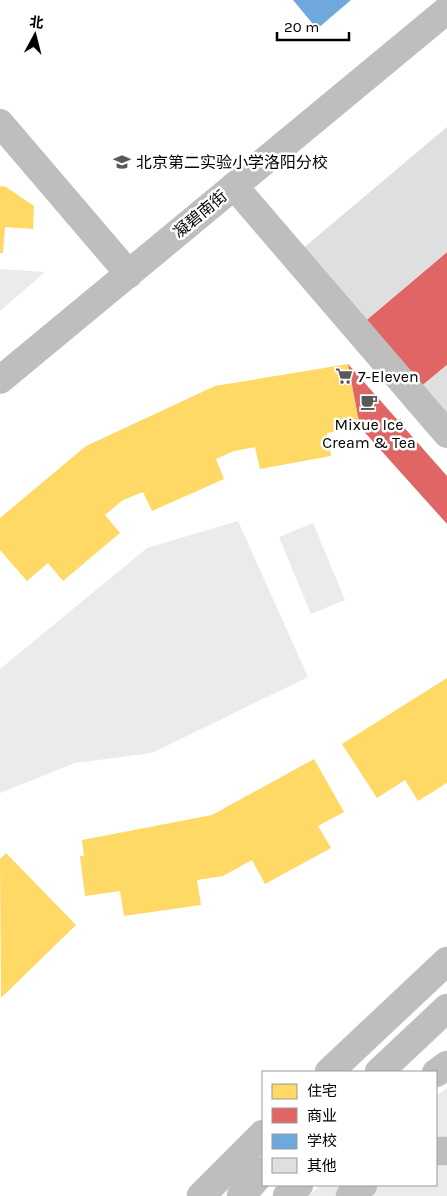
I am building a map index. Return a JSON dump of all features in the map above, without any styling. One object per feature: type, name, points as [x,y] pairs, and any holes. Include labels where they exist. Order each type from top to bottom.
[{"type":"main road","name":"凝碧南街","points":[[0,380],[447,10]]},
{"type":"main road","points":[[0,123],[129,274]]},
{"type":"main road","points":[[234,186],[447,434]]},
{"type":"main road","points":[[330,1071],[447,961]]},
{"type":"main road","points":[[380,1071],[447,1008]]},
{"type":"main road","points":[[201,1196],[262,1135]]},
{"type":"main road","points":[[241,1196],[262,1172]]},
{"type":"main road","points":[[287,1196],[298,1186]]},
{"type":"main road","points":[[350,1196],[362,1186]]},
{"type":"shaded area","points":[[0,269],[45,272],[0,311]]},
{"type":"shaded area","points":[[238,521],[308,677],[152,753],[75,763],[0,793],[0,669],[147,548]]},
{"type":"shaded area","points":[[313,523],[345,600],[311,614],[279,537]]},
{"type":"shaded area","points":[[447,1088],[447,1196],[309,1196],[319,1186],[437,1186],[437,1095]]},
{"type":"building: 住宅","points":[[0,186],[6,187],[34,206],[33,229],[5,227],[3,253],[0,253]]},
{"type":"building: 住宅","points":[[348,364],[360,427],[327,433],[331,456],[260,469],[255,447],[234,451],[216,459],[224,479],[152,511],[143,492],[123,500],[105,515],[120,533],[63,581],[48,563],[27,581],[0,550],[0,518],[86,446],[215,386]]},
{"type":"building: 住宅","points":[[447,678],[447,783],[418,801],[405,780],[377,798],[342,744]]},
{"type":"building: 住宅","points":[[314,759],[344,812],[318,826],[331,848],[265,884],[252,860],[223,876],[197,880],[201,905],[124,916],[120,891],[85,896],[80,856],[84,856],[82,840],[212,815]]},
{"type":"building: 住宅","points":[[6,853],[76,925],[1,998],[0,859]]},
{"type":"building: 商业","points":[[447,252],[447,365],[418,389],[363,323]]},
{"type":"building: 商业","points":[[348,364],[447,476],[447,524],[360,427]]},
{"type":"building: 学校","points":[[293,0],[351,0],[317,29]]},
{"type":"building: 其他","points":[[447,127],[447,252],[363,323],[301,250]]},
{"type":"building: 其他","points":[[447,365],[447,423],[418,389]]},
{"type":"place","name":"北京第二实验小学洛阳分校","points":[[122,162]]},
{"type":"place","name":"7-Eleven","points":[[344,376]]},
{"type":"place","name":"Mixue Ice Cream & Tea","points":[[369,402]]}]
